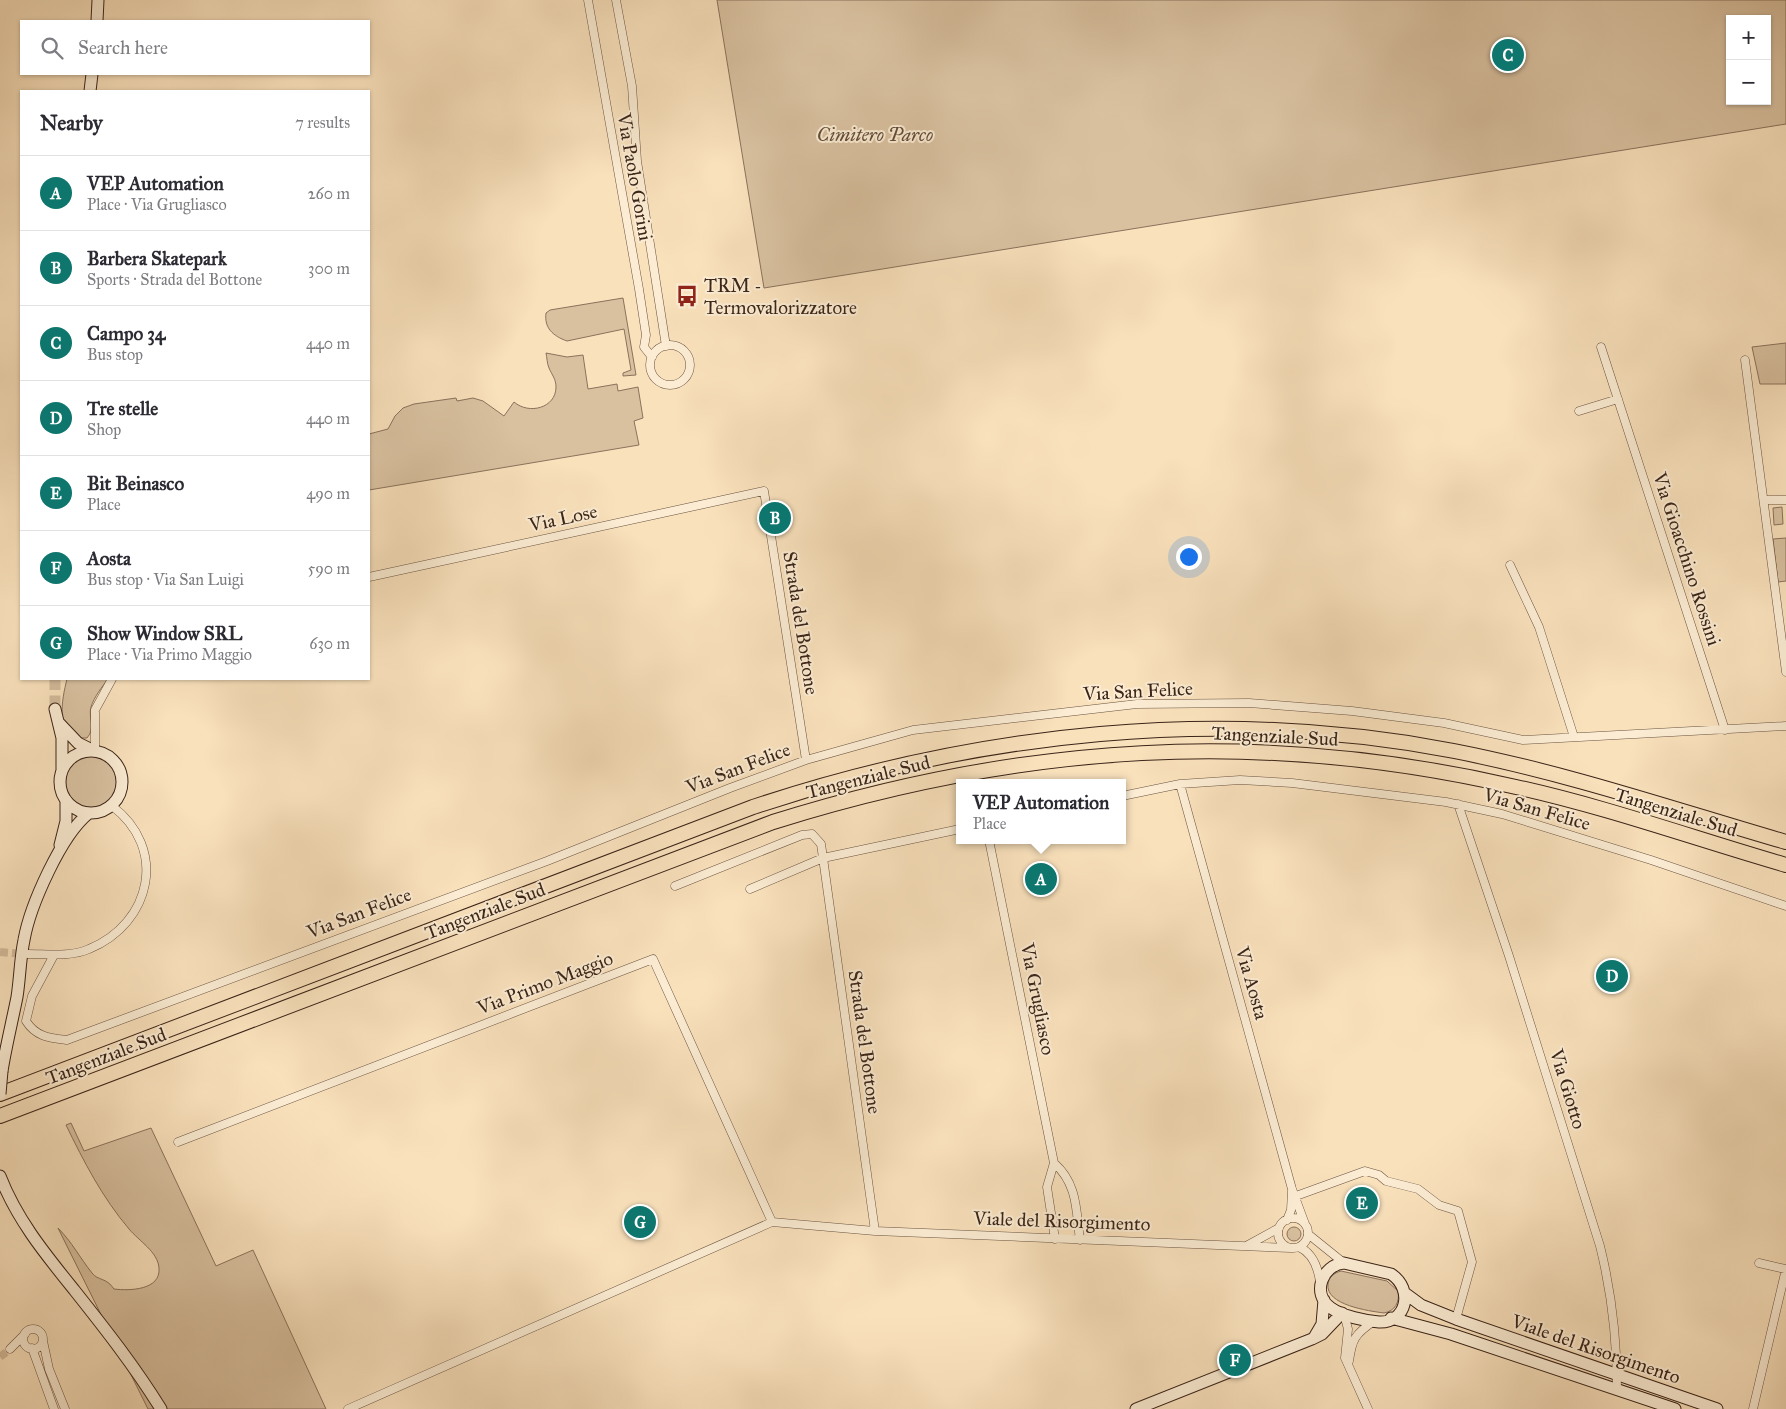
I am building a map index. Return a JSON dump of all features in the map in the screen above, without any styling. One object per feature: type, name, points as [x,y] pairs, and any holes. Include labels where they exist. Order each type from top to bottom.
[{"type":"highway","name":"Tangenziale Sud","points":[[0,1094],[753,807],[853,776],[980,748],[1068,736],[1169,729],[1269,731],[1356,737],[1450,750],[1523,766],[1786,842]]},
{"type":"highway","name":"Tangenziale Sud","points":[[0,1116],[773,822],[889,789],[974,771],[1032,762],[1117,754],[1210,751],[1306,755],[1404,766],[1482,779],[1566,798],[1786,865]]},
{"type":"street","points":[[96,20],[98,0]]},
{"type":"street","name":"Via Paolo Gorini","points":[[588,0],[646,335],[644,347],[652,357]]},
{"type":"street","name":"Via Paolo Gorini","points":[[616,0],[632,86],[636,161],[666,346]]},
{"type":"street","points":[[90,90],[92,75]]},
{"type":"street","points":[[666,346],[682,349],[689,358],[688,374],[680,382],[669,386],[657,381],[650,370],[652,357],[660,348],[666,346]]},
{"type":"street","name":"Via Gioacchino Rossini","points":[[1601,347],[1725,730]]},
{"type":"street","points":[[1745,360],[1786,672]]},
{"type":"street","points":[[1579,411],[1618,399]]},
{"type":"street","name":"Via Lose","points":[[370,576],[764,491]]},
{"type":"street","name":"Strada del Bottone","points":[[764,491],[806,760]]},
{"type":"street","points":[[1764,500],[1786,500]]},
{"type":"street","points":[[1510,565],[1539,627],[1574,737]]},
{"type":"street","points":[[94,750],[95,710],[111,680]]},
{"type":"street","name":"Via San Felice","points":[[54,955],[32,996],[26,1021],[38,1034],[47,1038],[67,1040],[547,861],[713,794],[806,760],[913,730],[1137,704],[1301,705],[1444,723],[1522,740],[1786,726]]},
{"type":"street","points":[[55,709],[63,752],[62,770],[59,780],[61,793],[74,808],[89,813],[101,812],[112,806],[122,788],[120,768],[105,753],[78,742],[59,723]]},
{"type":"street","points":[[62,770],[70,758],[77,754],[94,750]]},
{"type":"street","name":"Via San Felice","points":[[1126,795],[1180,784],[1240,780],[1292,783],[1458,804],[1502,814],[1568,834],[1786,906]]},
{"type":"street","name":"Via Aosta","points":[[1180,784],[1294,1193],[1305,1224]]},
{"type":"street","points":[[58,854],[66,821],[66,800]]},
{"type":"street","name":"Via Giotto","points":[[1458,804],[1510,956],[1600,1246],[1610,1286],[1616,1331],[1617,1389]]},
{"type":"street","points":[[28,954],[54,955],[88,950],[108,940],[133,915],[144,892],[147,867],[140,837],[128,820],[112,806]]},
{"type":"street","points":[[0,1094],[2,1071],[17,995],[24,940],[33,906],[58,854],[75,827],[89,813]]},
{"type":"street","points":[[750,889],[823,858],[956,830]]},
{"type":"street","name":"Strada del Bottone","points":[[675,886],[808,833],[816,836],[819,840],[875,1231]]},
{"type":"street","name":"Via Grugliasco","points":[[990,844],[1054,1163],[1047,1187],[1055,1239]]},
{"type":"street","name":"Via Primo Maggio","points":[[178,1142],[653,959],[772,1222]]},
{"type":"street","points":[[1054,1163],[1065,1173],[1072,1184],[1080,1240]]},
{"type":"street","points":[[1294,1193],[1365,1171],[1379,1175],[1386,1181],[1418,1189],[1440,1205],[1458,1211],[1472,1262],[1460,1320],[1459,1336]]},
{"type":"street","points":[[0,1176],[14,1208],[37,1244],[136,1368],[160,1409]]},
{"type":"street","name":"Via Aosta","points":[[1287,1220],[1294,1193]]},
{"type":"street","points":[[1248,1245],[1279,1228],[1287,1220],[1295,1218],[1305,1224],[1308,1234],[1305,1242],[1295,1248]]},
{"type":"street","points":[[348,1409],[772,1222],[875,1231]]},
{"type":"street","points":[[1279,1228],[1280,1241],[1305,1251],[1314,1261],[1321,1284],[1324,1300],[1322,1324],[1312,1339]]},
{"type":"street","name":"Viale del Risorgimento","points":[[875,1231],[1295,1248]]},
{"type":"street","name":"Viale del Risorgimento","points":[[1308,1234],[1344,1263],[1391,1274],[1403,1284],[1406,1294],[1421,1305],[1717,1409]]},
{"type":"street","points":[[1321,1284],[1327,1270],[1344,1263]]},
{"type":"street","points":[[1753,1409],[1786,1269],[1759,1263]]},
{"type":"street","points":[[1392,1318],[1403,1308],[1406,1294]]},
{"type":"street","name":"Viale del Risorgimento","points":[[1324,1300],[1331,1308],[1343,1314],[1386,1322],[1392,1318],[1459,1336],[1676,1409]]},
{"type":"street","points":[[1136,1409],[1312,1339],[1326,1331],[1343,1314],[1348,1330],[1345,1348],[1348,1368],[1368,1409]]},
{"type":"street","points":[[1348,1368],[1352,1341],[1363,1328],[1374,1321]]},
{"type":"street","points":[[43,1341],[39,1346],[31,1348],[10,1349],[26,1332],[32,1329],[38,1330],[42,1335],[49,1369],[65,1409]]},
{"type":"street","points":[[26,1332],[24,1341],[31,1348],[54,1409]]},
{"type":"street","points":[[1547,1366],[1552,1352]]},
{"type":"green space","name":"Cimitero Parco","points":[[717,0],[1786,0],[1786,124],[764,288]]},
{"type":"green space","points":[[623,298],[636,375],[623,376],[623,373],[631,370],[624,329],[567,341],[550,331],[546,323],[546,313],[550,310]]},
{"type":"green space","points":[[1786,343],[1786,384],[1760,384],[1752,347]]},
{"type":"green space","points":[[546,353],[567,357],[583,355],[588,389],[617,384],[618,391],[638,387],[643,418],[634,421],[639,445],[370,490],[370,434],[388,429],[395,416],[403,408],[414,404],[456,398],[457,401],[473,398],[483,401],[504,416],[514,402],[527,408],[541,407],[552,400],[555,394],[555,379],[548,366]]},
{"type":"green space","points":[[1782,507],[1783,524],[1774,525],[1773,508]]},
{"type":"green space","points":[[1786,538],[1786,581],[1778,582],[1773,539]]},
{"type":"green space","points":[[67,680],[107,680],[91,707],[91,730],[87,738],[76,737],[64,725],[62,717],[63,697]]},
{"type":"green space","points":[[85,751],[97,751],[113,760],[120,770],[122,782],[120,794],[113,804],[97,813],[85,813],[74,808],[65,799],[60,788],[60,776],[65,765],[74,756]]},
{"type":"green space","points":[[71,1123],[84,1151],[151,1128],[216,1266],[253,1250],[326,1409],[148,1409],[58,1228],[92,1273],[114,1289],[128,1290],[150,1285],[158,1275],[158,1262],[152,1252],[119,1217],[102,1192],[66,1125]]},
{"type":"green space","points":[[1291,1227],[1297,1227],[1301,1234],[1297,1241],[1291,1241],[1287,1237],[1287,1231]]},
{"type":"green space","points":[[1341,1271],[1387,1281],[1398,1291],[1396,1305],[1384,1313],[1349,1306],[1340,1302],[1329,1291],[1328,1284],[1332,1276]]},
{"type":"tunnel","points":[[55,680],[55,709]]},
{"type":"tunnel","points":[[0,952],[25,954]]},
{"type":"tunnel","points":[[0,1357],[10,1349]]},
{"type":"place","name":"Campo 34","points":[[1508,55]]},
{"type":"place","name":"TRM - Termovalorizzatore","points":[[687,296]]},
{"type":"place","name":"Barbera Skatepark","points":[[775,518]]},
{"type":"place","name":"VEP Automation","points":[[1041,879]]},
{"type":"place","name":"Tre stelle","points":[[1612,976]]},
{"type":"place","name":"Bit Beinasco","points":[[1362,1203]]},
{"type":"place","name":"Show Window SRL","points":[[640,1222]]},
{"type":"place","name":"Aosta","points":[[1235,1360]]}]
